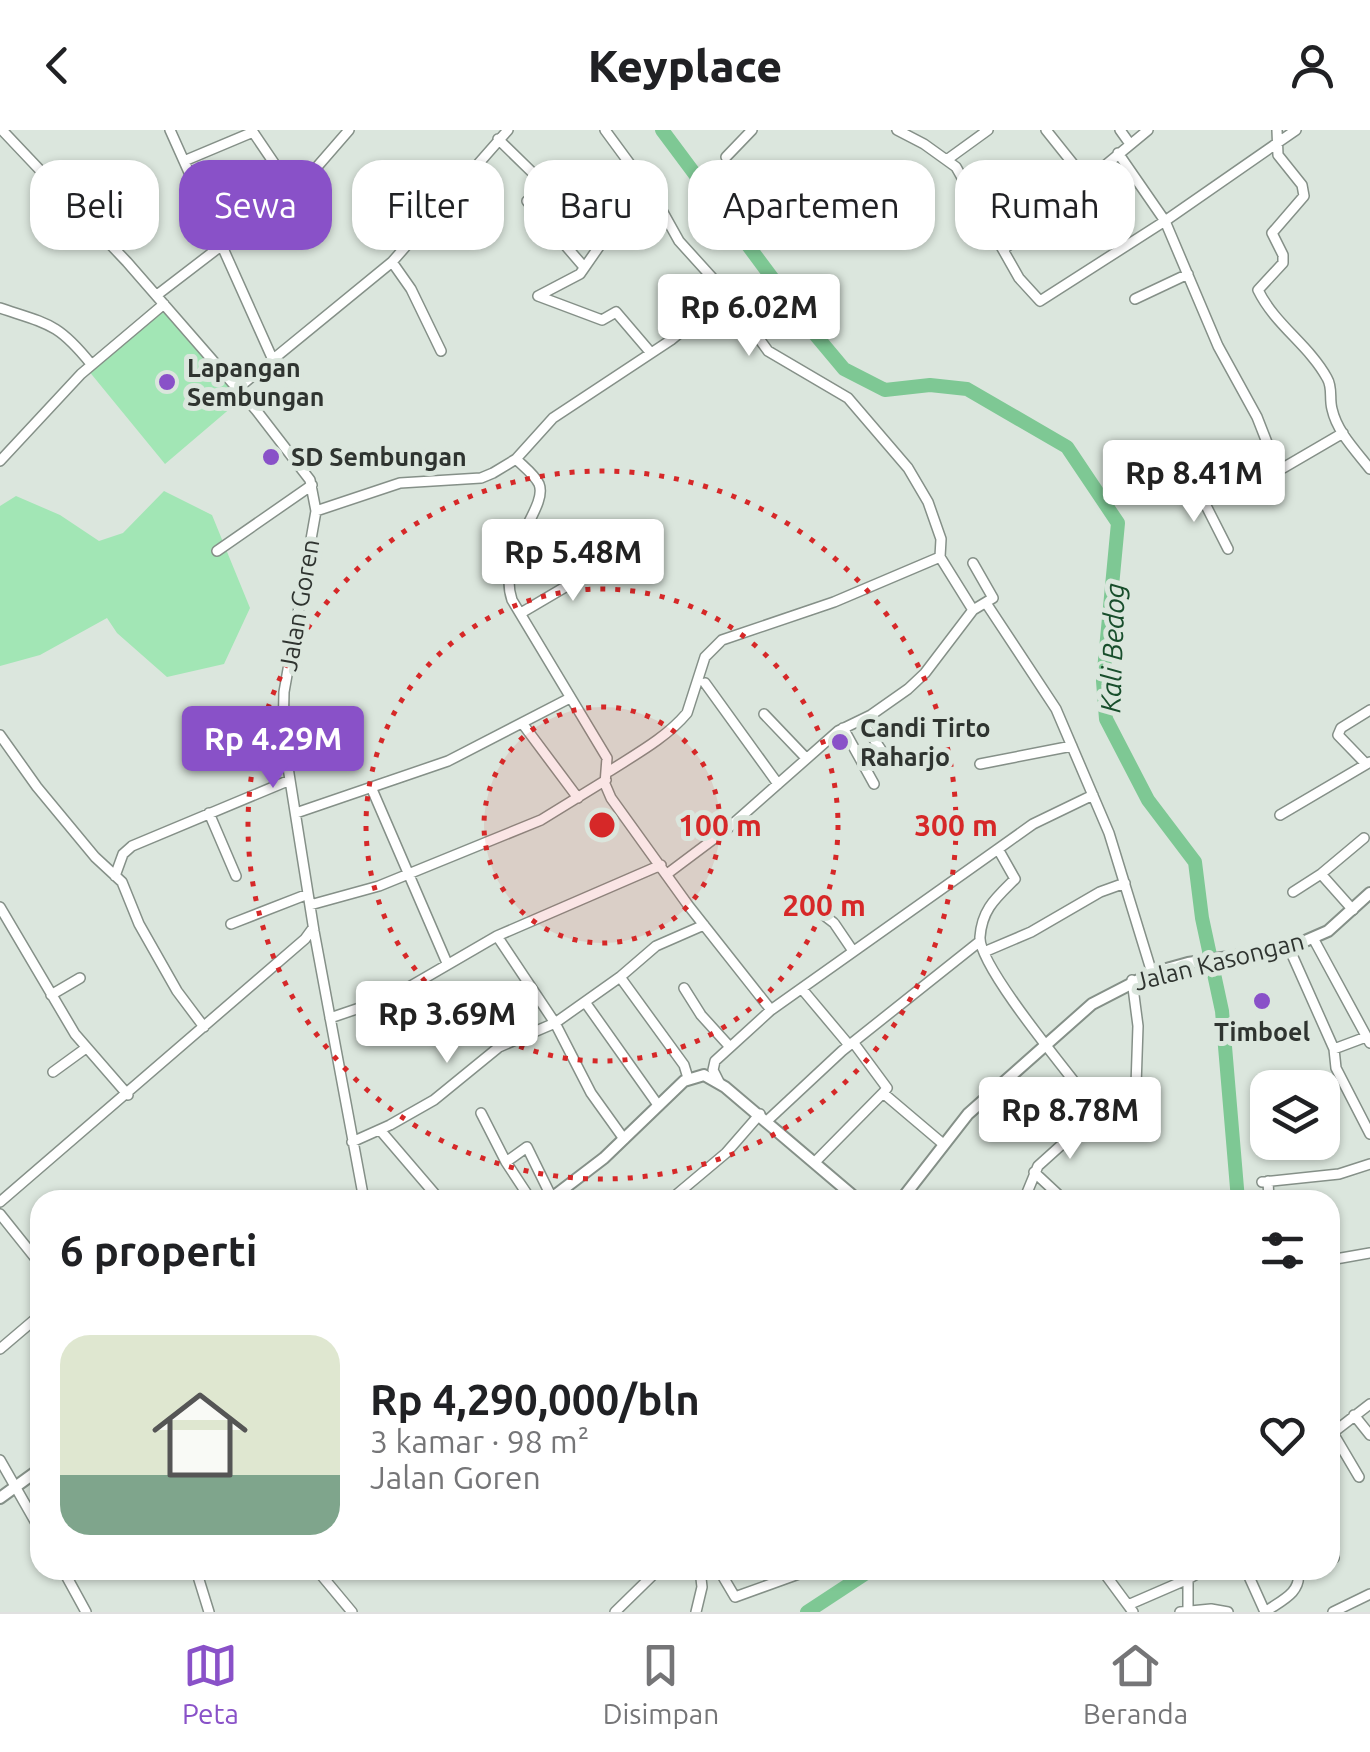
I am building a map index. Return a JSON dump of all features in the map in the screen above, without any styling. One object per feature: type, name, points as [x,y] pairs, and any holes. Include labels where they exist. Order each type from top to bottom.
[{"type":"main road","name":"Jalan Kasongan","points":[[908,1190],[942,1143],[981,1102],[1092,1004],[1152,973],[1188,963],[1289,948],[1313,938],[1369,896]]},
{"type":"main road","points":[[561,1190],[624,1139],[690,1077],[704,1075],[764,1117],[847,1190]]},
{"type":"main road","points":[[0,1498],[30,1476]]},
{"type":"street","points":[[170,130],[184,160]]},
{"type":"street","points":[[321,160],[349,130]]},
{"type":"street","points":[[238,388],[392,262],[508,130]]},
{"type":"street","points":[[605,130],[627,160]]},
{"type":"street","points":[[726,157],[752,130]]},
{"type":"street","points":[[897,130],[955,167]]},
{"type":"street","points":[[948,159],[988,130]]},
{"type":"street","points":[[1046,130],[1070,160]]},
{"type":"street","points":[[1120,130],[1130,144]]},
{"type":"street","points":[[1110,160],[1148,130]]},
{"type":"street","points":[[1277,130],[1278,155],[1302,186],[1304,196],[1272,233],[1283,255],[1282,263],[1258,290],[1274,317],[1327,378],[1333,412],[1342,433],[1370,469]]},
{"type":"street","points":[[1135,240],[1296,130]]},
{"type":"street","name":"Jalan Goren","points":[[2,132],[161,299],[238,388],[312,485],[316,512],[284,692],[283,736],[362,1190]]},
{"type":"street","points":[[186,160],[253,132],[272,160]]},
{"type":"street","points":[[498,139],[524,164]]},
{"type":"street","points":[[1118,153],[1165,221],[1218,346],[1257,417],[1275,466],[1280,469],[1342,433]]},
{"type":"street","points":[[668,222],[768,351],[848,398],[908,468],[928,502],[940,539],[940,557],[973,610]]},
{"type":"street","points":[[0,462],[91,364],[215,250]]},
{"type":"street","points":[[225,250],[272,360]]},
{"type":"street","points":[[569,250],[584,268]]},
{"type":"street","points":[[597,250],[580,274],[538,296],[602,320],[616,312],[651,353]]},
{"type":"street","points":[[1005,250],[1019,278],[1040,302],[1120,250]]},
{"type":"street","points":[[392,262],[411,289],[442,351]]},
{"type":"street","points":[[1135,299],[1188,274]]},
{"type":"street","points":[[316,512],[400,483],[480,478],[516,459],[553,418],[651,353],[727,294]]},
{"type":"street","points":[[0,308],[58,328],[91,364]]},
{"type":"street","points":[[1228,549],[1195,484],[1267,448]]},
{"type":"street","points":[[516,459],[539,484],[540,496],[512,554],[512,600],[602,749],[611,798],[771,1010]]},
{"type":"street","points":[[217,552],[312,485]]},
{"type":"street","points":[[510,580],[589,535]]},
{"type":"street","points":[[552,556],[567,585]]},
{"type":"street","points":[[231,924],[309,899],[378,886],[542,820],[578,798],[682,720],[705,657],[722,640],[834,602],[940,557]]},
{"type":"street","points":[[520,613],[606,563]]},
{"type":"street","points":[[330,1018],[392,997],[497,936],[664,870],[727,830],[843,728],[891,703],[925,673],[973,610],[993,598],[973,563]]},
{"type":"street","points":[[986,603],[1036,675],[1094,795],[1152,973]]},
{"type":"street","points":[[705,684],[778,784]]},
{"type":"street","points":[[296,812],[448,761],[570,698]]},
{"type":"street","points":[[1280,815],[1368,763],[1338,735],[1342,728],[1370,710]]},
{"type":"street","points":[[764,714],[806,758]]},
{"type":"street","points":[[861,720],[888,760]]},
{"type":"street","points":[[522,723],[578,798]]},
{"type":"street","points":[[843,728],[874,784]]},
{"type":"street","points":[[0,735],[36,787],[124,886],[135,917],[178,991],[204,1026]]},
{"type":"street","points":[[980,764],[1072,746]]},
{"type":"street","points":[[115,876],[123,854],[132,846],[290,780]]},
{"type":"street","points":[[372,788],[447,963]]},
{"type":"street","points":[[620,977],[690,1077],[771,1010],[998,848],[1033,824],[1094,795]]},
{"type":"street","points":[[209,813],[236,876]]},
{"type":"street","points":[[1293,892],[1364,838]]},
{"type":"street","points":[[998,848],[1015,877],[985,909],[981,947],[1005,990],[1098,1112],[1034,1172],[1028,1190]]},
{"type":"street","points":[[1321,874],[1354,910]]},
{"type":"street","points":[[682,1190],[851,1044],[981,947],[1031,932],[1100,892],[1125,883]]},
{"type":"street","points":[[0,907],[86,1048],[128,1095]]},
{"type":"street","points":[[821,913],[834,922],[854,950]]},
{"type":"street","points":[[352,1142],[434,1100],[499,1048],[555,1022],[662,943],[704,925]]},
{"type":"street","points":[[0,1202],[305,939],[313,926]]},
{"type":"street","points":[[497,936],[555,1022],[591,1093],[624,1139]]},
{"type":"street","points":[[1313,938],[1368,1040],[1334,1050]]},
{"type":"street","points":[[305,939],[317,945]]},
{"type":"street","points":[[1289,948],[1334,1050],[1336,1068],[1370,1134]]},
{"type":"street","points":[[51,995],[80,978]]},
{"type":"street","points":[[1132,980],[1138,1026],[1136,1086]]},
{"type":"street","points":[[684,988],[730,1047]]},
{"type":"street","points":[[802,989],[886,1088],[816,1161]]},
{"type":"street","points":[[584,1002],[658,1106]]},
{"type":"street","points":[[54,1072],[86,1048]]},
{"type":"street","points":[[719,1082],[713,1065],[720,1056]]},
{"type":"street","points":[[883,1093],[942,1143]]},
{"type":"street","points":[[481,1113],[525,1190]]},
{"type":"street","points":[[380,1130],[431,1190]]},
{"type":"street","points":[[506,1162],[527,1147],[546,1190]]},
{"type":"street","points":[[1266,1190],[1265,1182],[1340,1174],[1370,1164]]},
{"type":"street","points":[[1034,1172],[1053,1190]]},
{"type":"street","points":[[0,1214],[30,1252]]},
{"type":"street","points":[[1340,1258],[1370,1253]]},
{"type":"street","points":[[0,1348],[30,1322]]},
{"type":"street","points":[[1340,1427],[1370,1404]]},
{"type":"street","points":[[1354,1416],[1370,1435]]},
{"type":"street","points":[[1340,1447],[1360,1477]]},
{"type":"street","points":[[0,1460],[30,1513]]},
{"type":"street","points":[[68,1580],[86,1612]]},
{"type":"street","points":[[199,1580],[209,1612]]},
{"type":"street","points":[[325,1580],[352,1612]]},
{"type":"street","points":[[615,1612],[648,1580]]},
{"type":"street","points":[[696,1612],[701,1580]]},
{"type":"street","points":[[725,1580],[735,1597],[781,1580]]},
{"type":"street","points":[[1109,1580],[1130,1608],[1186,1580]]},
{"type":"street","points":[[1188,1580],[1184,1610],[1228,1612]]},
{"type":"street","points":[[1250,1580],[1264,1612],[1298,1587],[1299,1580]]},
{"type":"street","points":[[1333,1612],[1370,1594]]},
{"type":"green space","name":"Lapangan Sembungan","points":[[166,306],[246,395],[165,464],[88,370]]},
{"type":"green space","points":[[164,491],[212,515],[250,608],[224,664],[167,677],[117,633],[107,618],[40,655],[0,666],[0,506],[16,496],[60,515],[99,541],[123,533]]},
{"type":"waterway","name":"Kali Bedog","points":[[662,130],[844,369],[885,390],[930,385],[967,389],[1067,447],[1118,523],[1103,681],[1106,719],[1148,800],[1195,862],[1202,918],[1222,1011],[1237,1190]]},
{"type":"waterway","name":"Kali Bedog","points":[[807,1612],[856,1580]]},
{"type":"place","name":"Lapangan Sembungan","points":[[167,382]]},
{"type":"place","name":"SD Sembungan","points":[[271,457]]},
{"type":"place","name":"Candi Tirto Raharjo","points":[[840,742]]},
{"type":"place","name":"Timboel","points":[[1262,1001]]}]
